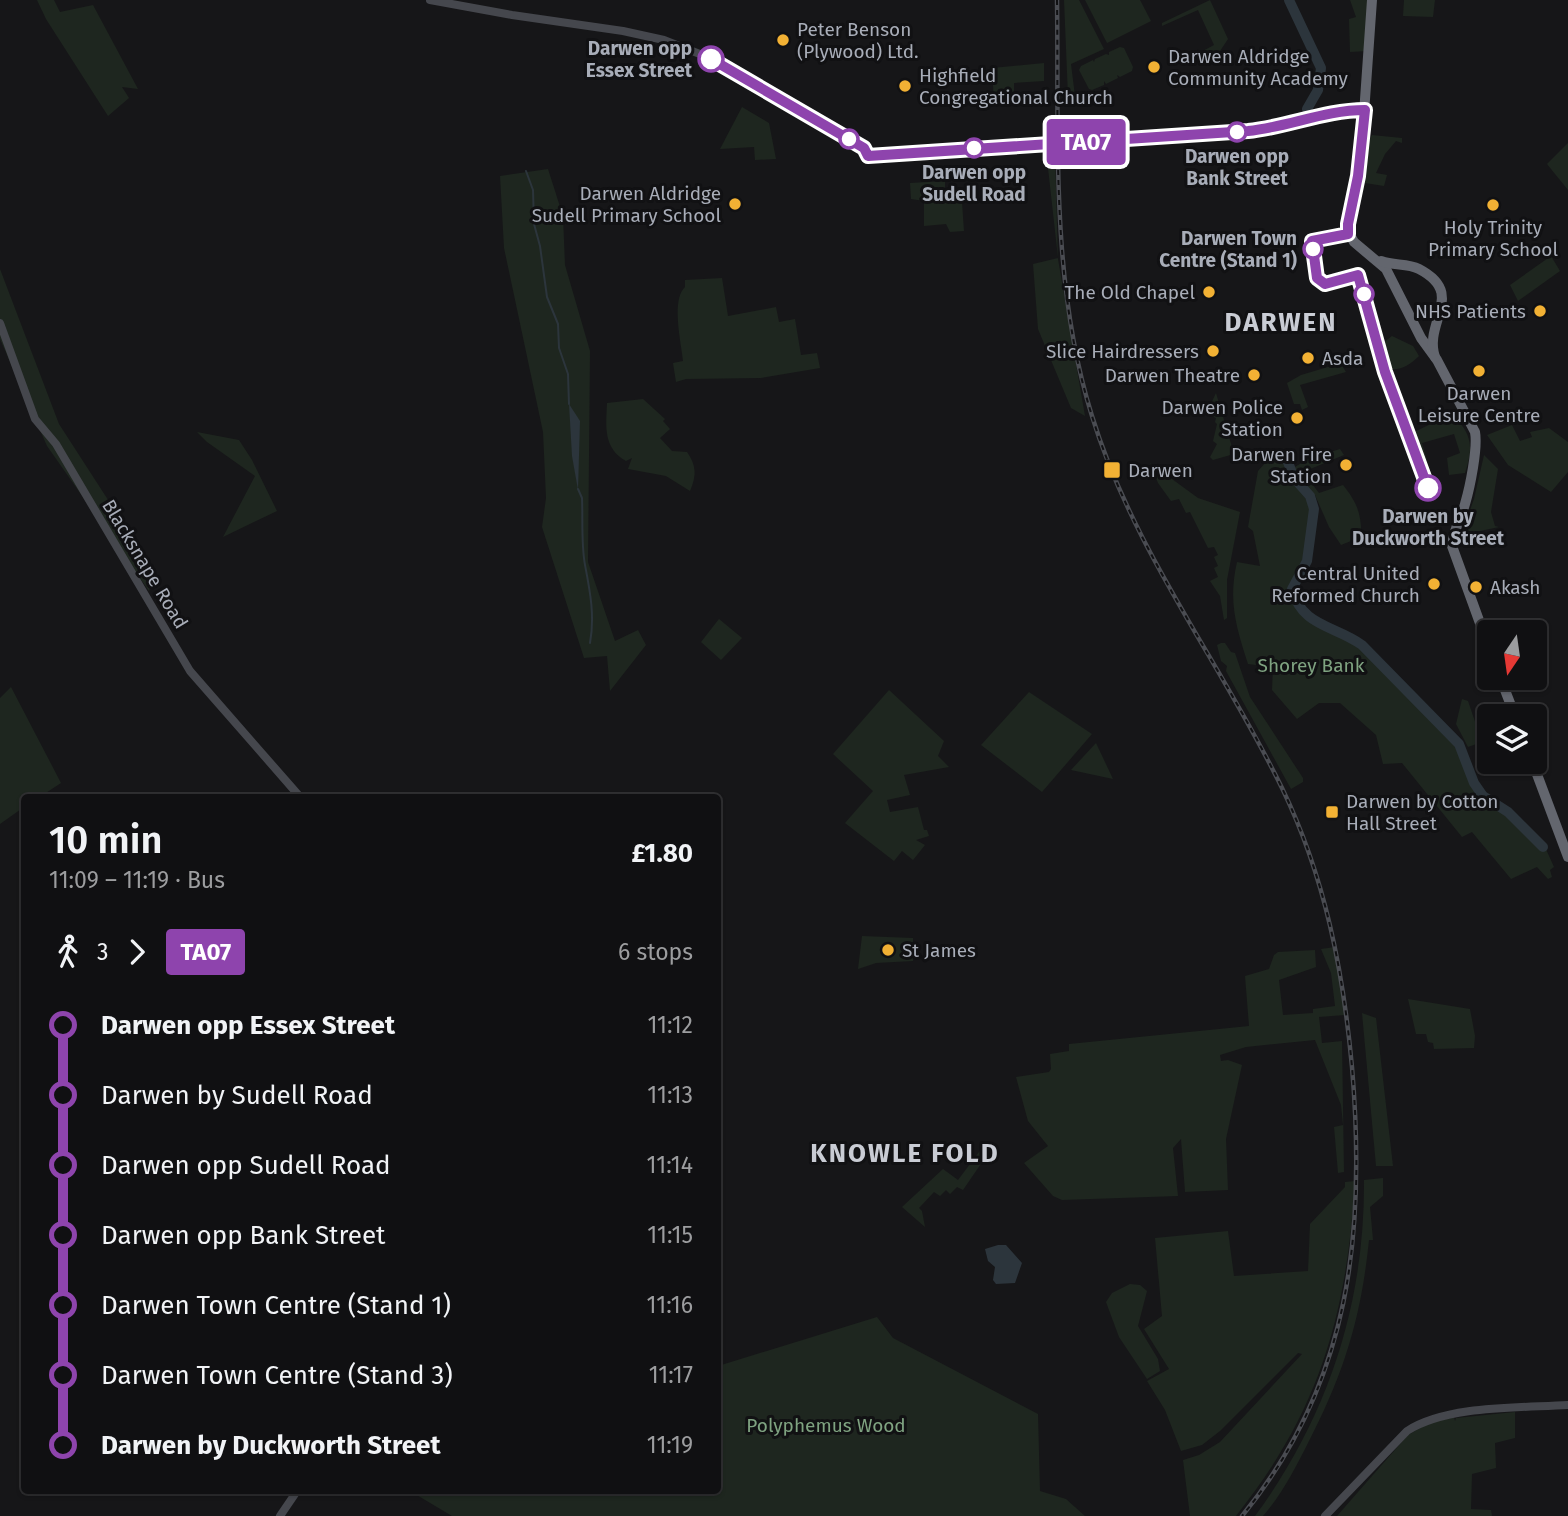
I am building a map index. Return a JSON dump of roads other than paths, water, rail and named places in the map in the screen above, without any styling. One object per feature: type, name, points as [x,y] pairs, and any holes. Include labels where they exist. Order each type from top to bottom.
[{"type":"highway","points":[[1372,0],[1365,110],[1348,234],[1386,269],[1417,332],[1437,360],[1472,424],[1476,444],[1465,504],[1453,535],[1452,550],[1478,620]]},
{"type":"highway","points":[[1371,256],[1389,264],[1403,264],[1420,270],[1435,283],[1443,297],[1432,342],[1437,360]]},
{"type":"highway","points":[[1395,283],[1395,271],[1403,264]]},
{"type":"highway","points":[[1537,774],[1568,858]]},
{"type":"street","points":[[429,0],[664,40],[728,68],[864,148],[868,156],[1271,129],[1336,112],[1365,110]]},
{"type":"street","name":"Blacksnape Road","points":[[0,323],[36,419],[56,444],[190,671],[298,794]]},
{"type":"street","points":[[1325,1516],[1407,1431],[1423,1421],[1482,1412],[1568,1405]]},
{"type":"street","points":[[280,1516],[295,1494]]},
{"type":"waterway","points":[[1289,0],[1321,68],[1318,90],[1307,109]]},
{"type":"waterway","points":[[526,171],[533,190],[534,224],[547,297],[558,324],[559,348],[568,374],[569,404]]},
{"type":"waterway","points":[[1286,457],[1294,478],[1310,496],[1314,509],[1307,561],[1292,589],[1303,611],[1320,624],[1362,645],[1459,744],[1474,783],[1483,796],[1508,812],[1543,847]]},
{"type":"waterway","points":[[578,489],[582,498],[583,548],[591,604],[590,643]]},
{"type":"railway","points":[[1057,0],[1058,157],[1063,262],[1069,314],[1092,416],[1130,513],[1179,605],[1258,742],[1297,822],[1321,890],[1330,925],[1348,1031],[1356,1128],[1356,1188],[1352,1247],[1343,1304],[1328,1359],[1307,1413],[1279,1465],[1242,1516]]},
{"type":"place","name":"Peter Benson (Plywood) Ltd.","points":[[783,40]]},
{"type":"place","name":"Darwen opp Essex Street","points":[[711,59]]},
{"type":"place","name":"Darwen Aldridge Community Academy","points":[[1154,67]]},
{"type":"place","name":"Highfield Congregational Church","points":[[905,86]]},
{"type":"place","name":"Darwen opp Bank Street","points":[[1237,132]]},
{"type":"place","name":"Darwen opp Sudell Road","points":[[974,148]]},
{"type":"place","name":"Darwen Aldridge Sudell Primary School","points":[[735,204]]},
{"type":"place","name":"Holy Trinity Primary School","points":[[1493,205]]},
{"type":"place","name":"Darwen Town Centre (Stand 1)","points":[[1313,249]]},
{"type":"place","name":"The Old Chapel","points":[[1209,292]]},
{"type":"place","name":"NHS Patients","points":[[1540,311]]},
{"type":"place","name":"Slice Hairdressers","points":[[1213,351]]},
{"type":"place","name":"Asda","points":[[1308,358]]},
{"type":"place","name":"Darwen Leisure Centre","points":[[1479,371]]},
{"type":"place","name":"Darwen Theatre","points":[[1254,375]]},
{"type":"place","name":"Darwen Police Station","points":[[1297,418]]},
{"type":"place","name":"Darwen Fire Station","points":[[1346,465]]},
{"type":"place","name":"Darwen","points":[[1112,470]]},
{"type":"place","name":"Darwen by Duckworth Street","points":[[1428,488]]},
{"type":"place","name":"Central United Reformed Church","points":[[1434,584]]},
{"type":"place","name":"Akash","points":[[1476,587]]},
{"type":"place","name":"Darwen by Cotton Hall Street","points":[[1332,812]]},
{"type":"place","name":"St James","points":[[888,950]]},
{"type":"district","name":"DARWEN","points":[[1281,322]]},
{"type":"district","name":"KNOWLE FOLD","points":[[905,1153]]},
{"type":"park label","name":"Shorey Bank","points":[[1311,665]]},
{"type":"park label","name":"Polyphemus Wood","points":[[826,1425]]}]
